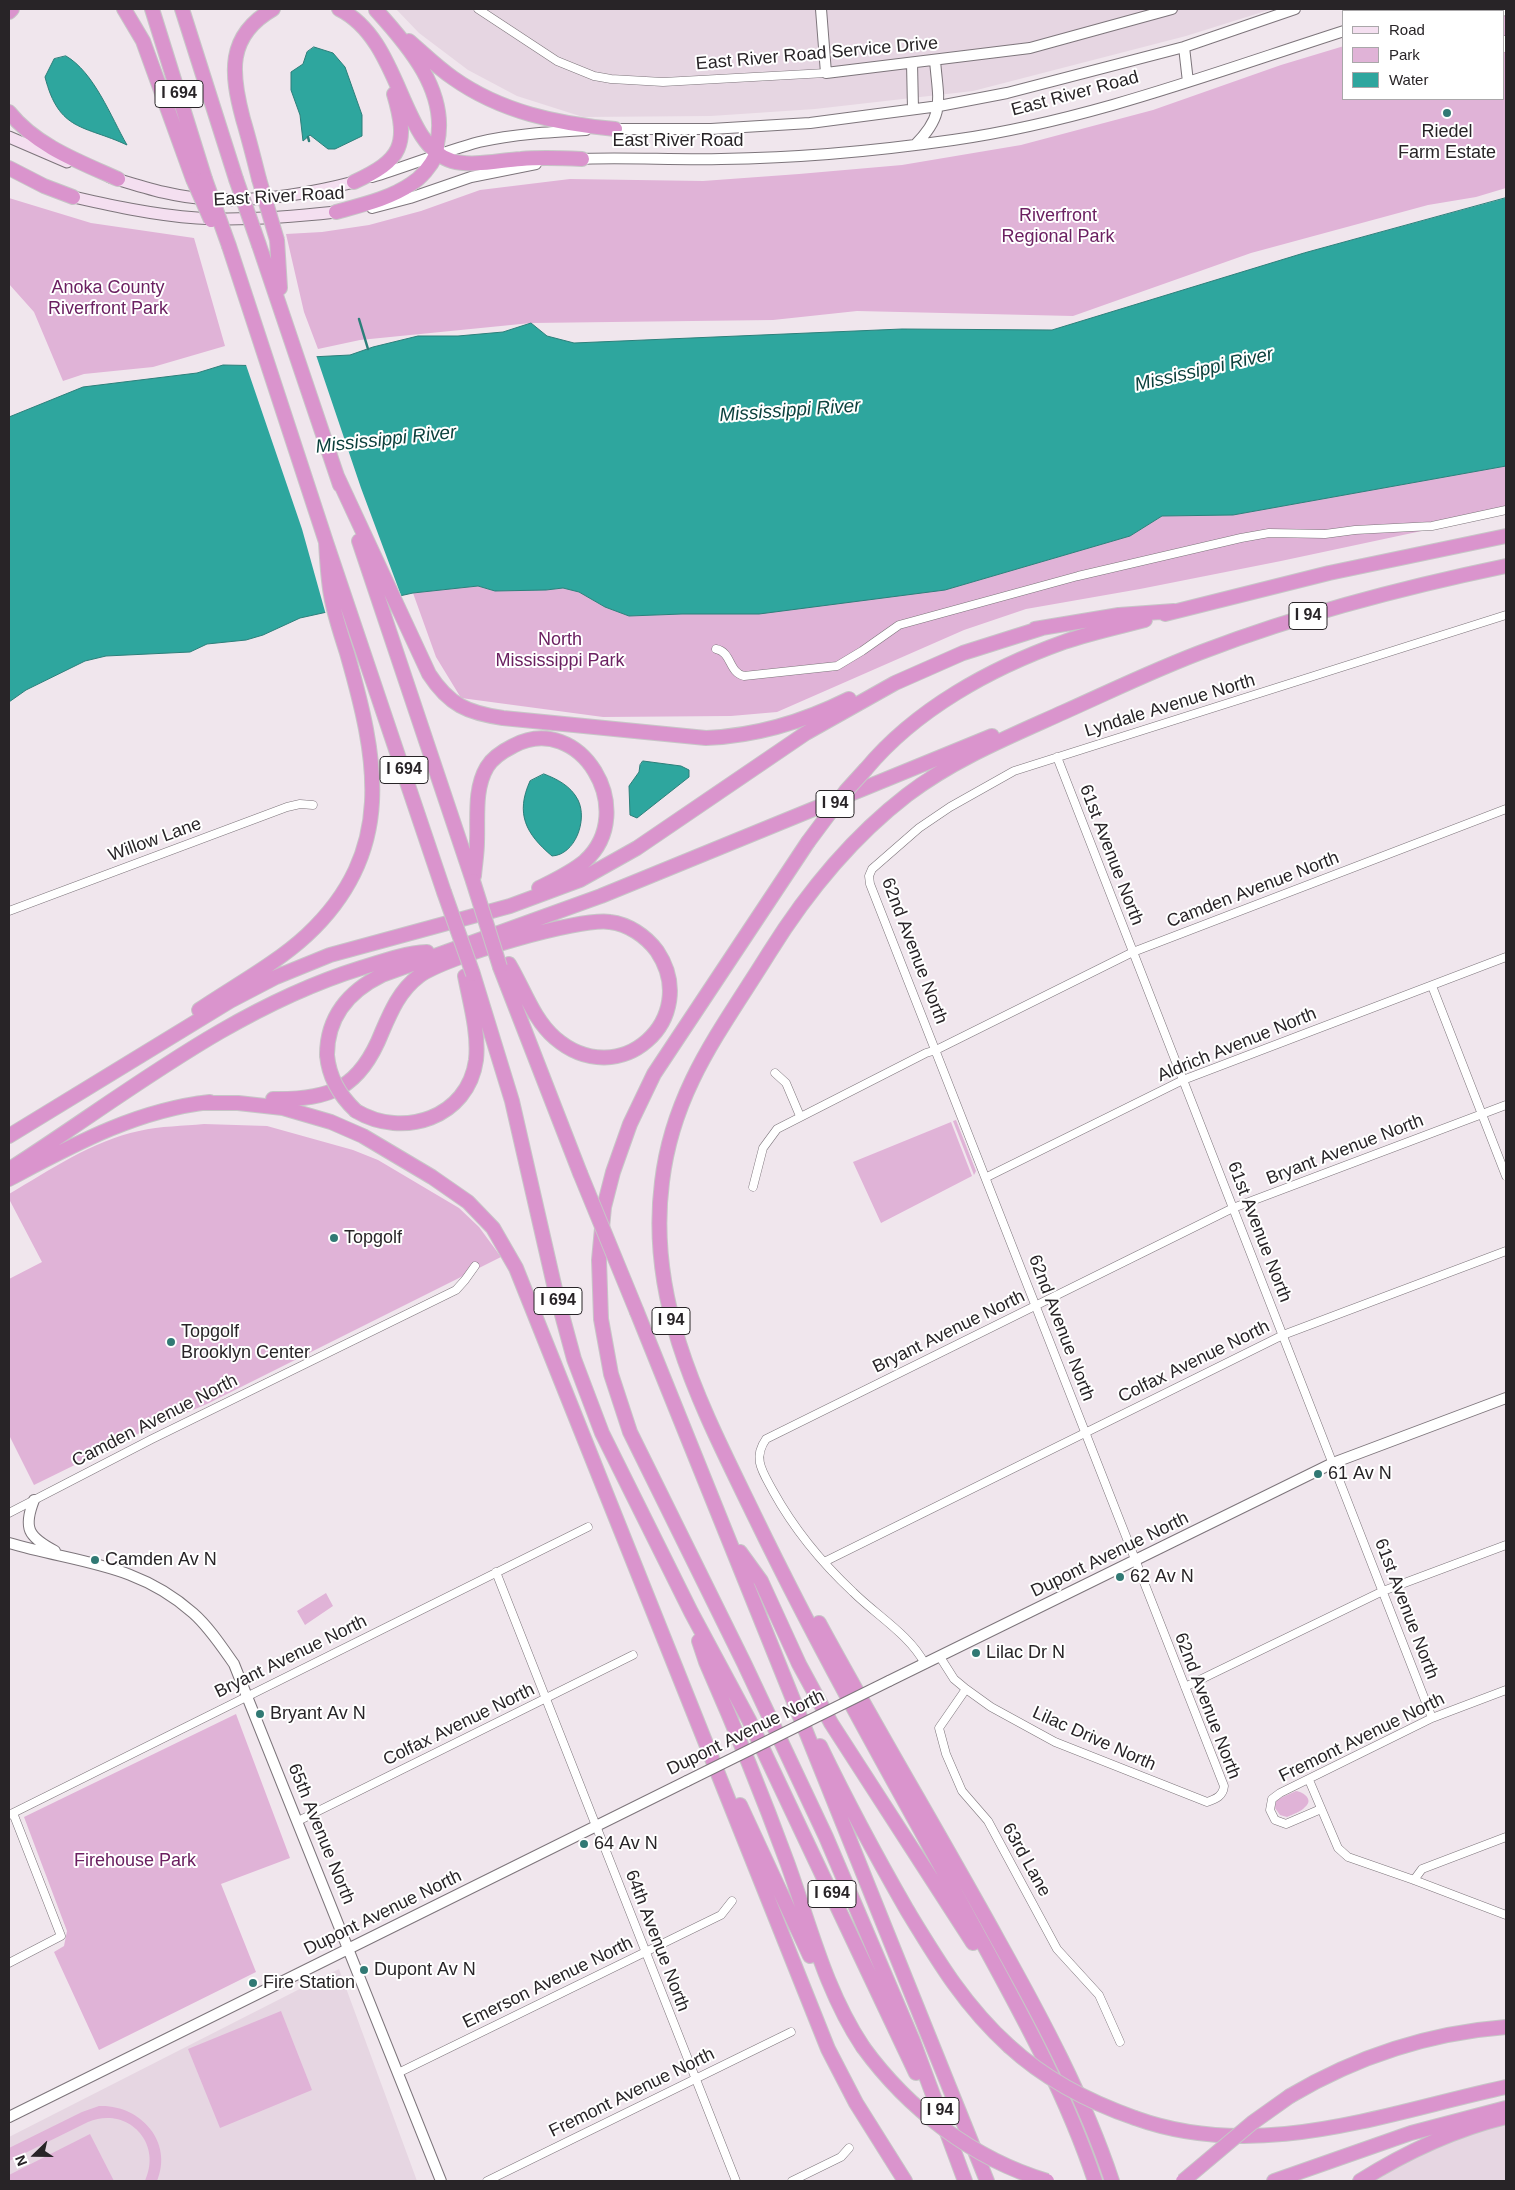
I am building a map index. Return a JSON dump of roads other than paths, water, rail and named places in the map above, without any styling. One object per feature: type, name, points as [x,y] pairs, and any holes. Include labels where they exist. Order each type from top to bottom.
[{"type":"highway","points":[[9,12],[12,9]]},
{"type":"highway","points":[[124,9],[143,41],[199,179]]},
{"type":"highway","name":"I 694","points":[[152,9],[199,179],[254,323],[512,1101],[555,1290],[574,1359],[602,1433],[691,1612],[749,1720],[845,1919],[964,2181]]},
{"type":"highway","name":"I 694","points":[[182,9],[236,179],[392,638],[491,940],[504,966],[580,1173],[728,1535],[987,2181]]},
{"type":"highway","points":[[274,9],[256,21],[247,32],[240,46],[234,68],[236,92],[277,240],[280,304]]},
{"type":"highway","points":[[339,9],[356,21],[374,40],[389,64],[418,131],[436,154],[458,162],[472,163],[524,158],[582,159]]},
{"type":"highway","points":[[375,9],[446,74],[476,92],[508,107],[545,119],[583,126],[615,129]]},
{"type":"highway","points":[[336,212],[386,197],[406,188],[417,180],[436,154],[440,120],[438,108],[429,85],[408,47],[375,9]]},
{"type":"highway","points":[[354,182],[390,161],[398,150],[402,139],[398,107],[385,65],[374,40]]},
{"type":"highway","points":[[9,112],[25,129],[48,145],[73,159],[118,179]]},
{"type":"highway","points":[[9,168],[44,186],[73,197]]},
{"type":"highway","points":[[337,476],[426,668],[438,688],[455,704],[471,711],[503,718],[706,738],[753,733],[832,707],[919,666],[1007,634],[1119,615],[1174,611]]},
{"type":"highway","name":"I 94","points":[[964,2181],[913,2041],[818,1820],[744,1663],[630,1432],[611,1374],[601,1319],[599,1267],[604,1207],[613,1172],[630,1124],[654,1074],[808,842],[846,791],[884,749],[920,719],[957,693],[1001,669],[1064,642],[1174,611],[1329,573],[1506,536]]},
{"type":"highway","points":[[70,1099],[288,950],[314,929],[340,897],[354,872],[369,829],[373,800],[373,772],[369,746],[331,596],[326,542]]},
{"type":"highway","name":"I 94","points":[[1095,2181],[1051,2073],[1014,2000],[838,1681],[788,1584],[694,1385],[681,1351],[668,1306],[661,1262],[660,1200],[665,1162],[681,1103],[710,1044],[798,907],[819,879],[864,831],[922,784],[960,761],[1117,688],[1201,652],[1300,618],[1398,590],[1506,566]]},
{"type":"highway","points":[[9,1136],[236,998],[276,977],[330,955],[518,904],[580,880],[637,848],[806,733],[895,683],[963,653],[1042,628]]},
{"type":"highway","points":[[469,975],[476,1059],[469,1080],[458,1098],[439,1114],[413,1124],[386,1123],[356,1111],[336,1087],[331,1074],[327,1056],[330,1032],[335,1018],[346,1000],[356,990],[382,974],[600,896],[926,762],[1117,688]]},
{"type":"highway","points":[[421,930],[538,889],[573,870],[591,854],[600,841],[605,828],[606,800],[597,774],[581,755],[559,742],[539,739],[517,744],[493,760],[485,772],[479,792],[477,844],[473,881]]},
{"type":"highway","points":[[9,1179],[82,1140],[122,1123],[162,1110],[201,1102],[236,1099],[302,1100],[339,1088],[352,1080],[366,1065],[401,994],[409,984],[426,971],[450,960],[584,922],[618,923],[635,931],[653,946],[665,966],[669,980],[669,994],[665,1015],[654,1034],[636,1049],[609,1058],[585,1056],[559,1041],[543,1025],[504,966]]},
{"type":"highway","points":[[9,1170],[167,1065],[260,1010],[300,990],[352,970],[412,953],[443,952]]},
{"type":"highway","points":[[201,1102],[272,1106],[309,1114],[342,1126],[382,1146],[445,1185],[484,1218],[500,1237],[516,1268],[828,2050],[851,2095],[905,2181]]},
{"type":"highway","points":[[728,1535],[761,1581],[799,1664],[830,1723],[987,1964],[1051,2073]]},
{"type":"highway","points":[[788,1584],[808,1602],[1028,1995],[1057,2049],[1112,2181]]},
{"type":"highway","points":[[691,1612],[706,1662],[766,1804],[826,1976],[849,2026]]},
{"type":"highway","points":[[659,1625],[793,1920],[829,1993],[863,2047],[897,2089],[944,2130],[1007,2166],[1047,2181]]},
{"type":"highway","points":[[772,1646],[855,1816],[916,1925],[960,1994],[1009,2046],[1061,2085],[1097,2104],[1135,2118],[1174,2130],[1229,2137],[1290,2134],[1356,2123],[1506,2087]]},
{"type":"highway","points":[[893,1947],[997,2181]]},
{"type":"highway","points":[[1183,2181],[1252,2122],[1290,2096],[1334,2073],[1390,2050],[1463,2032],[1506,2027]]},
{"type":"highway","points":[[1274,2181],[1410,2133],[1506,2108]]},
{"type":"highway","points":[[1360,2181],[1430,2142],[1506,2117]]},
{"type":"main road","name":"East River Road","points":[[9,137],[68,162],[118,179],[179,195],[228,200],[285,195],[354,182]]},
{"type":"main road","name":"East River Road","points":[[9,176],[73,197],[199,218],[252,218],[336,212]]},
{"type":"street","name":"East River Road Service Drive","points":[[478,9],[557,61],[594,76],[611,79],[663,82],[826,73],[912,64],[1036,47],[1172,9]]},
{"type":"street","points":[[821,9],[826,73]]},
{"type":"street","name":"East River Road","points":[[436,154],[510,136],[615,129],[710,129],[810,124],[939,106],[1007,93],[1184,46],[1295,9]]},
{"type":"street","name":"East River Road","points":[[336,212],[388,204],[462,179],[552,161],[582,159],[757,158],[872,151],[954,140],[1093,110],[1188,82],[1342,32]]},
{"type":"street","points":[[1184,46],[1188,82]]},
{"type":"street","points":[[915,145],[929,132],[937,117],[939,106],[935,60]]},
{"type":"street","points":[[912,64],[912,109]]},
{"type":"street","points":[[354,182],[436,154]]},
{"type":"street","points":[[716,648],[727,655],[735,672],[744,676],[837,666],[899,625],[1078,576],[1269,533],[1325,534],[1355,530],[1432,526],[1506,510]]},
{"type":"street","name":"Lyndale Avenue North","points":[[869,876],[872,869],[919,828],[1014,771],[1506,615]]},
{"type":"street","name":"61st Avenue North","points":[[1057,757],[1432,1718]]},
{"type":"street","name":"Willow Lane","points":[[9,911],[287,807],[300,804],[313,805]]},
{"type":"street","name":"Camden Avenue North","points":[[753,1187],[763,1148],[771,1135],[784,1124],[1133,952],[1506,809]]},
{"type":"street","name":"62nd Avenue North","points":[[869,876],[870,884],[1224,1786],[1223,1792]]},
{"type":"street","name":"Aldrich Avenue North","points":[[986,1177],[1183,1080],[1506,957]]},
{"type":"street","points":[[1432,986],[1506,1176]]},
{"type":"street","points":[[775,1074],[786,1083],[800,1116]]},
{"type":"street","name":"Bryant Avenue North","points":[[824,1562],[802,1537],[783,1510],[764,1473],[758,1453],[766,1439],[1233,1208],[1506,1104]]},
{"type":"street","name":"Colfax Avenue North","points":[[824,1562],[1283,1335],[1506,1251]]},
{"type":"street","name":"Camden Avenue North","points":[[9,1513],[456,1290],[475,1266]]},
{"type":"street","name":"Dupont Avenue North","points":[[9,2117],[349,1947],[596,1827],[687,1780],[1333,1463],[1506,1398]]},
{"type":"street","points":[[34,1500],[27,1516],[27,1524],[34,1537],[46,1547],[64,1557]]},
{"type":"street","name":"Bryant Avenue North","points":[[11,1814],[248,1694],[588,1527]]},
{"type":"street","name":"65th Avenue North","points":[[9,1544],[122,1571],[148,1581],[172,1596],[195,1614],[234,1664],[248,1694],[441,2181]]},
{"type":"street","points":[[1185,1687],[1383,1591],[1506,1544]]},
{"type":"street","points":[[824,1562],[852,1592],[913,1645],[925,1664]]},
{"type":"street","name":"64th Avenue North","points":[[496,1572],[736,2181]]},
{"type":"street","name":"Colfax Avenue North","points":[[298,1821],[633,1655]]},
{"type":"street","name":"Lilac Drive North","points":[[940,1657],[954,1679],[966,1689],[991,1707],[1055,1742],[1207,1802],[1217,1799],[1223,1792]]},
{"type":"street","name":"63rd Lane","points":[[966,1689],[939,1728],[956,1780],[962,1792],[988,1821],[1058,1949],[1099,1995],[1120,2042]]},
{"type":"street","name":"Fremont Avenue North","points":[[1321,1809],[1286,1824],[1275,1820],[1270,1810],[1272,1799],[1309,1780],[1432,1718],[1506,1690]]},
{"type":"street","points":[[1309,1780],[1338,1848],[1348,1857],[1414,1880],[1506,1916]]},
{"type":"street","points":[[9,1963],[61,1936],[11,1814]]},
{"type":"street","points":[[1414,1880],[1422,1869],[1506,1837]]},
{"type":"street","name":"Emerson Avenue North","points":[[398,2073],[721,1915],[732,1901]]},
{"type":"street","name":"Fremont Avenue North","points":[[487,2181],[791,2032]]},
{"type":"street","points":[[792,2181],[841,2157],[849,2148]]},
{"type":"water","points":[[314,47],[333,53],[345,67],[362,115],[362,136],[335,149],[328,149],[310,135],[303,141],[300,115],[291,90],[291,72],[303,64],[307,52]]},
{"type":"water","points":[[66,56],[76,63],[93,84],[127,145],[75,124],[58,108],[45,77],[54,59]]},
{"type":"water","name":"Mississippi River","points":[[1506,198],[1506,466],[1233,515],[1162,516],[1130,536],[945,590],[759,614],[629,616],[605,607],[579,592],[563,588],[495,591],[478,586],[413,593],[300,618],[263,635],[246,640],[207,644],[190,652],[106,656],[85,661],[26,690],[9,702],[9,417],[83,387],[197,373],[223,365],[277,366],[291,358],[350,355],[373,347],[418,336],[458,336],[503,332],[531,323],[547,336],[574,343],[902,329],[1052,330],[1304,253]]},
{"type":"water","points":[[643,761],[681,766],[689,770],[689,777],[637,818],[630,815],[629,786],[639,772]]},
{"type":"water","points":[[544,774],[568,787],[575,795],[581,808],[580,826],[573,843],[567,850],[552,856],[535,840],[526,823],[523,804],[530,781]]},
{"type":"waterway","points":[[308,137],[309,141]]},
{"type":"waterway","points":[[359,319],[368,349]]},
{"type":"place","name":"Riedel Farm Estate","points":[[1447,113]]},
{"type":"place","name":"Topgolf","points":[[334,1238]]},
{"type":"place","name":"Topgolf Brooklyn Center","points":[[171,1342]]},
{"type":"place","name":"61 Av N","points":[[1318,1474]]},
{"type":"place","name":"Camden Av N","points":[[95,1560]]},
{"type":"place","name":"62 Av N","points":[[1120,1577]]},
{"type":"place","name":"Lilac Dr N","points":[[976,1653]]},
{"type":"place","name":"Bryant Av N","points":[[260,1714]]},
{"type":"place","name":"64 Av N","points":[[584,1844]]},
{"type":"place","name":"Dupont Av N","points":[[364,1970]]},
{"type":"place","name":"Fire Station","points":[[253,1983]]},
{"type":"park label","name":"Riverfront Regional Park","points":[[1058,226]]},
{"type":"park label","name":"Anoka County Riverfront Park","points":[[108,298]]},
{"type":"park label","name":"North Mississippi Park","points":[[560,650]]},
{"type":"park label","name":"Firehouse Park","points":[[135,1861]]}]
